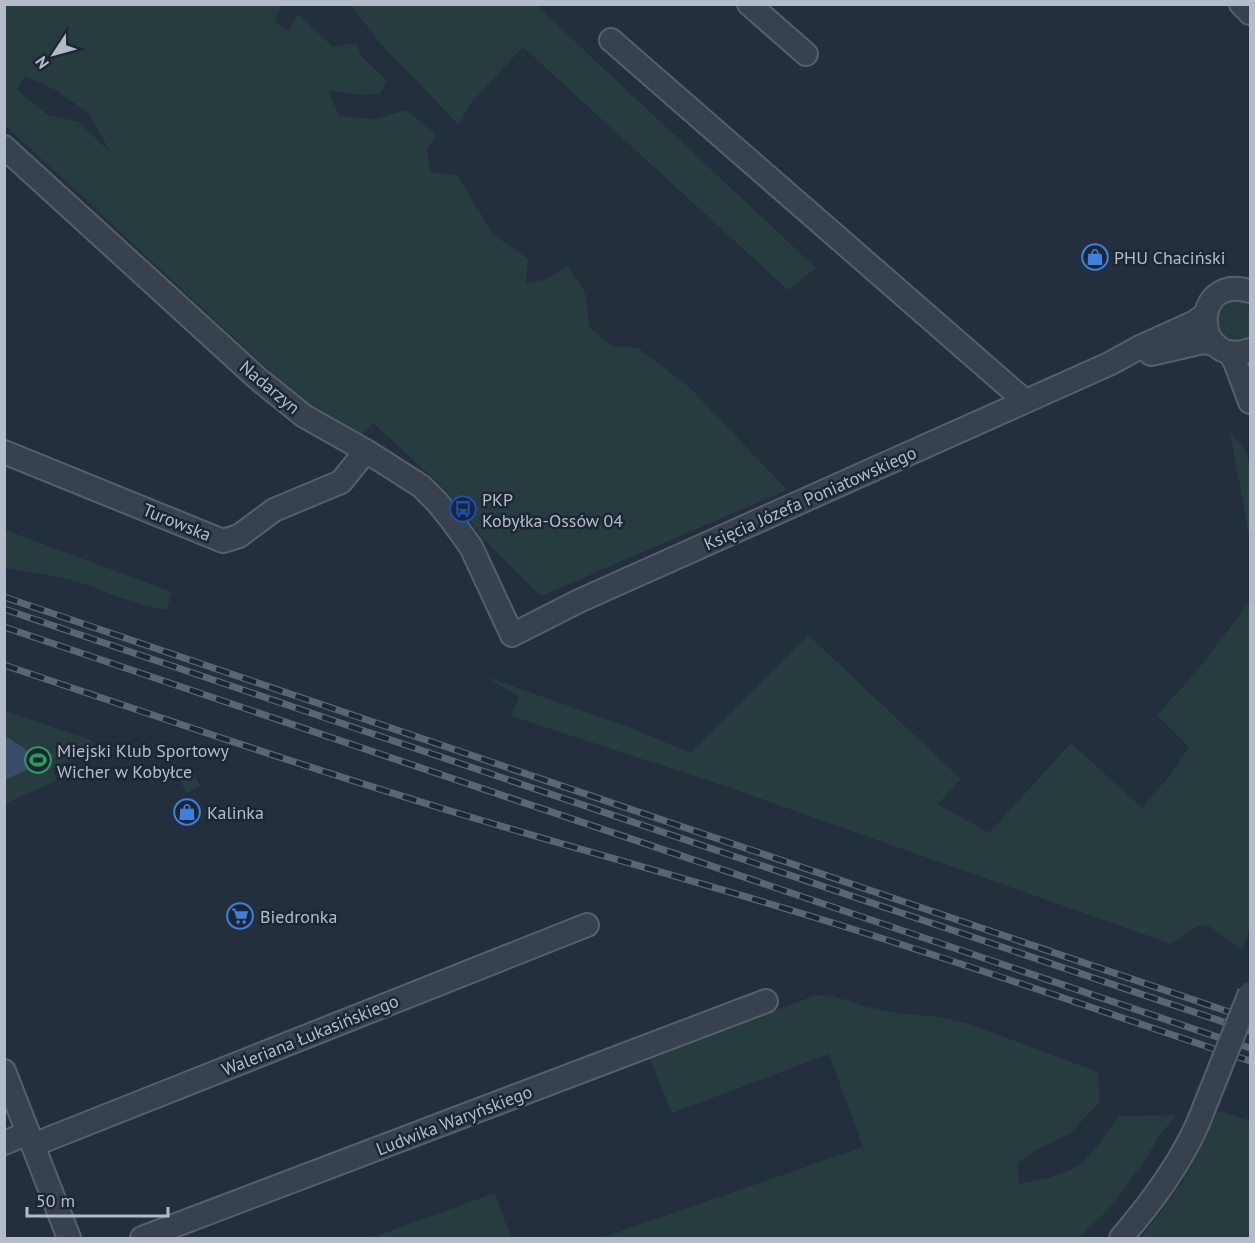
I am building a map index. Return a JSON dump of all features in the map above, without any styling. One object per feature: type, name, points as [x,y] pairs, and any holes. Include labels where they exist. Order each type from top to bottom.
[{"type":"street","points":[[749,4],[806,54]]},
{"type":"street","points":[[1241,4],[1251,13]]},
{"type":"street","points":[[610,40],[1025,401]]},
{"type":"street","name":"Nadarzyn","points":[[4,147],[257,378],[304,416],[421,486],[450,518],[471,547],[512,635]]},
{"type":"street","points":[[1250,291],[1227,290],[1213,299],[1205,322],[1210,337],[1231,349],[1251,402]]},
{"type":"street","name":"Księcia Józefa Poniatowskiego","points":[[512,635],[579,601],[1109,364],[1195,322],[1206,314]]},
{"type":"street","name":"Księcia Józefa Poniatowskiego","points":[[1109,364],[1203,342],[1231,349]]},
{"type":"street","name":"Turowska","points":[[4,452],[223,541],[238,536],[274,510],[341,482],[366,451]]},
{"type":"street","name":"Waleriana Łukasińskiego","points":[[4,1143],[31,1139],[587,925]]},
{"type":"street","points":[[1121,1239],[1170,1176],[1187,1147],[1251,993]]},
{"type":"street","name":"Ludwika Waryńskiego","points":[[142,1239],[766,1000]]},
{"type":"street","points":[[4,1071],[69,1239]]},
{"type":"green space","points":[[4,5],[281,5],[275,22],[288,31],[298,14],[333,47],[356,43],[362,57],[387,81],[380,94],[359,95],[328,90],[339,116],[375,119],[406,110],[436,135],[427,150],[430,172],[457,175],[493,234],[528,259],[526,284],[547,279],[568,266],[585,292],[590,328],[612,346],[638,348],[689,387],[787,490],[541,596],[480,535],[468,517],[433,478],[373,423],[362,434],[298,397],[5,125]],"holes":[[[25,76],[54,89],[88,113],[111,153],[79,122],[48,115],[17,90]]]},
{"type":"green space","points":[[351,5],[536,5],[816,268],[788,290],[523,47],[470,104],[459,125],[380,43]]},
{"type":"green space","points":[[1233,301],[1243,302],[1250,306],[1250,336],[1240,340],[1232,340],[1225,336],[1218,322],[1219,314],[1224,307]]},
{"type":"green space","points":[[1230,433],[1246,450],[1250,468],[1250,540]]},
{"type":"green space","points":[[5,530],[172,592],[167,610],[133,602],[78,582],[5,568]]},
{"type":"green space","points":[[1250,601],[1250,929],[1242,950],[1207,925],[1196,927],[1171,944],[722,785],[511,716],[519,697],[487,677],[628,727],[691,753],[808,635],[961,779],[938,804],[989,833],[1071,743],[1142,808],[1171,774],[1189,747],[1157,715],[1196,672]]},
{"type":"green space","name":"Miejski Klub Sportowy Wicher w Kobyłce","points":[[5,711],[91,740],[93,750],[52,769],[57,780],[5,804]]},
{"type":"green space","points":[[194,772],[200,786],[186,793],[177,773]]},
{"type":"green space","points":[[830,995],[867,1007],[966,1023],[1098,1072],[1100,1101],[1070,1134],[1034,1151],[1018,1163],[1019,1184],[1056,1175],[1083,1162],[1119,1116],[1176,1115],[1106,1212],[1078,1238],[601,1238],[863,1147],[829,1054],[672,1113],[650,1059],[813,996]]},
{"type":"green space","points":[[1219,1111],[1250,1121],[1250,1238],[1141,1238],[1182,1183],[1208,1127]]},
{"type":"green space","points":[[495,1193],[511,1238],[371,1238]]},
{"type":"water","points":[[5,736],[37,759],[35,766],[5,780]]},
{"type":"railway","points":[[4,597],[1250,1019]]},
{"type":"railway","points":[[4,609],[1250,1031]]},
{"type":"railway","points":[[4,627],[1250,1048]]},
{"type":"railway","points":[[4,665],[409,798],[874,936],[1250,1061]]},
{"type":"place","name":"PHU Chaciński","points":[[1095,257]]},
{"type":"place","name":"PKP Kobyłka-Ossów 04","points":[[463,509]]},
{"type":"place","name":"Miejski Klub Sportowy Wicher w Kobyłce","points":[[38,760]]},
{"type":"place","name":"Kalinka","points":[[187,812]]},
{"type":"place","name":"Biedronka","points":[[240,916]]}]
